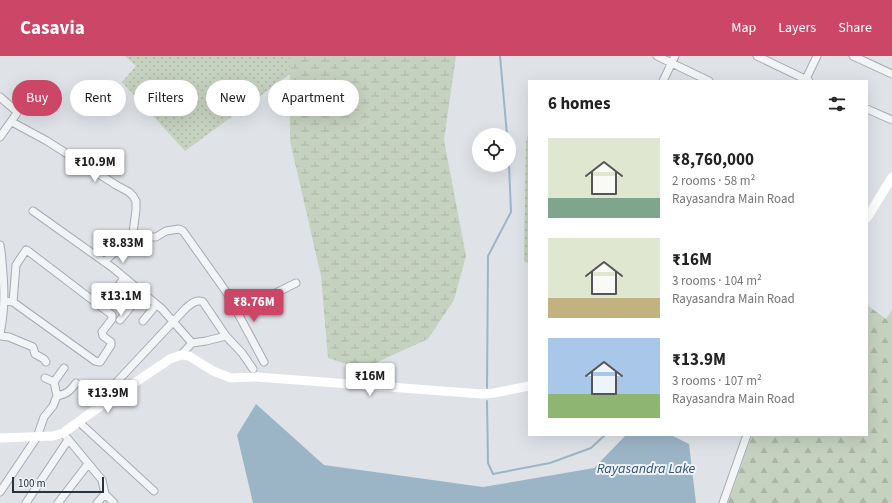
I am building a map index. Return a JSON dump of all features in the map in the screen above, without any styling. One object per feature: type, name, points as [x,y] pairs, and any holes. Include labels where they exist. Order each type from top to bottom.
[{"type":"street","points":[[657,56],[673,59],[707,80]]},
{"type":"street","points":[[757,56],[804,80]]},
{"type":"street","points":[[806,80],[817,56]]},
{"type":"street","points":[[853,56],[892,74]]},
{"type":"street","points":[[663,80],[673,59]]},
{"type":"street","points":[[0,96],[17,113],[0,137]]},
{"type":"street","points":[[868,109],[892,120]]},
{"type":"street","points":[[12,122],[64,151],[133,196],[136,201],[136,206],[130,243],[124,248],[115,252],[104,262]]},
{"type":"street","points":[[868,216],[892,177]]},
{"type":"street","points":[[33,211],[104,262],[142,292],[162,309],[192,343]]},
{"type":"street","points":[[132,237],[156,237],[166,231],[178,229],[183,231],[227,293],[264,362]]},
{"type":"street","points":[[0,246],[4,290],[0,331],[9,337],[33,347],[35,354],[44,359],[46,362]]},
{"type":"street","points":[[4,301],[13,302],[95,361],[100,362],[111,345],[111,342],[103,336],[102,332],[112,319],[112,316],[26,250],[16,265],[13,302]]},
{"type":"street","points":[[3,266],[16,265]]},
{"type":"street","points":[[105,304],[124,278]]},
{"type":"street","points":[[237,312],[296,283]]},
{"type":"street","points":[[120,320],[142,292]]},
{"type":"street","points":[[106,402],[112,387],[186,308],[194,302],[202,302],[226,336],[242,353],[253,369]]},
{"type":"street","points":[[143,321],[156,305]]},
{"type":"street","points":[[181,355],[192,343],[226,336]]},
{"type":"street","points":[[26,503],[66,437],[79,422],[170,359],[181,355],[189,356],[213,371],[231,378],[256,378],[482,394],[528,386]]},
{"type":"street","points":[[0,492],[37,437],[42,419],[53,406],[57,396],[54,382],[64,368]]},
{"type":"street","points":[[45,378],[54,382]]},
{"type":"street","points":[[57,396],[66,394],[76,382]]},
{"type":"street","points":[[66,394],[72,398]]},
{"type":"street","points":[[79,422],[154,491]]},
{"type":"street","points":[[723,503],[747,436]]},
{"type":"street","points":[[0,438],[66,437],[102,480],[106,494],[114,503]]},
{"type":"street","points":[[58,503],[88,464]]},
{"type":"street","points":[[97,503],[106,494]]},
{"type":"green space","points":[[125,56],[290,56],[290,74],[282,80],[268,80],[268,90],[260,96],[260,80],[206,80],[206,116],[233,116],[185,151],[153,116],[198,116],[198,80],[134,80],[134,95],[126,86],[126,80],[124,80],[136,66]]},
{"type":"green space","points":[[290,56],[456,56],[444,140],[466,256],[454,300],[428,339],[362,369],[328,358],[321,276],[290,141],[290,116],[359,116],[359,80],[290,80]]},
{"type":"green space","points":[[528,135],[528,263],[524,261],[526,142]]},
{"type":"green space","points":[[868,306],[886,319],[892,310],[892,503],[728,503],[752,436],[868,436]]},
{"type":"water","name":"Rayasandra Lake","points":[[256,404],[324,465],[483,487],[594,468],[625,436],[673,436],[689,444],[696,503],[253,503],[237,435]]},
{"type":"waterway","points":[[500,56],[506,128]]},
{"type":"waterway","points":[[487,388],[488,256],[511,212],[509,172]]},
{"type":"waterway","points":[[487,401],[488,463],[493,474],[550,463],[591,448],[604,436]]}]
